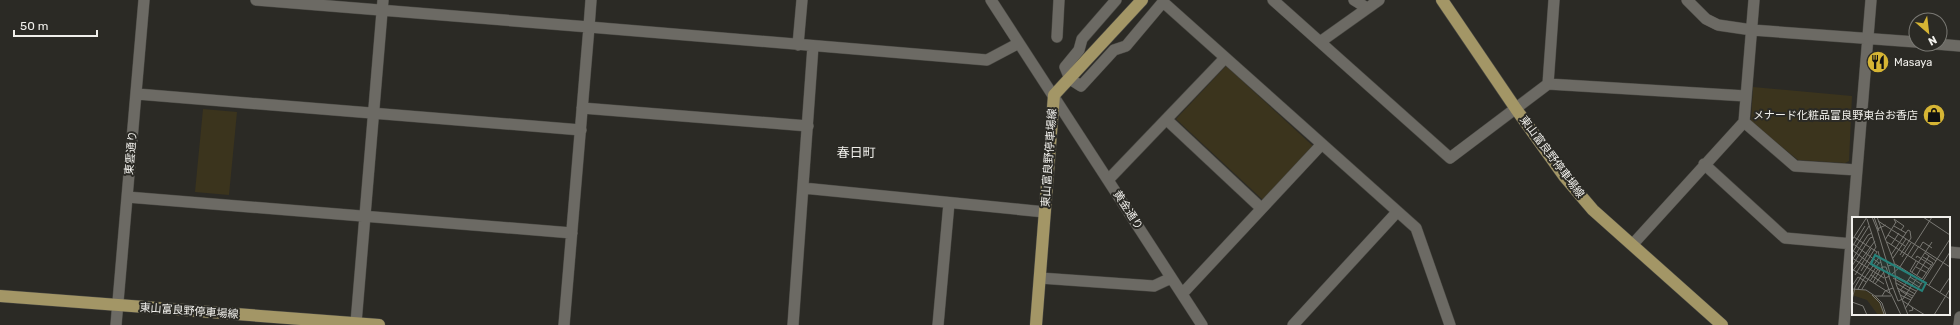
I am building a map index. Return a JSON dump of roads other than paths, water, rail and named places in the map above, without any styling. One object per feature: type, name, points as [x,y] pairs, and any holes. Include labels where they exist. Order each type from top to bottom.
[{"type":"main road","name":"東山富良野停車場線","points":[[1036,325],[1054,95],[1142,0]]},
{"type":"main road","name":"東山富良野停車場線","points":[[1442,0],[1516,110],[1564,176],[1593,210],[1633,244],[1722,325]]},
{"type":"main road","name":"東山富良野停車場線","points":[[0,296],[379,325]]},
{"type":"street","name":"東雲通り","points":[[116,325],[144,0]]},
{"type":"street","points":[[256,0],[382,6],[589,27],[987,60],[1019,44]]},
{"type":"street","points":[[564,325],[591,0]]},
{"type":"street","points":[[798,45],[802,0]]},
{"type":"street","name":"黄金通り","points":[[991,0],[1202,325]]},
{"type":"street","points":[[1057,37],[1059,0]]},
{"type":"street","points":[[1116,0],[1082,39],[1079,50],[1065,67],[1070,79],[1081,86],[1114,50],[1126,46],[1163,2],[1416,228],[1450,325]]},
{"type":"street","points":[[1273,0],[1450,158],[1516,110],[1548,84],[1746,96]]},
{"type":"street","points":[[1354,0],[1367,8]]},
{"type":"street","points":[[1320,42],[1379,0]]},
{"type":"street","points":[[1548,84],[1554,0]]},
{"type":"street","points":[[1687,0],[1706,19],[1718,25],[1752,30],[1908,41]]},
{"type":"street","points":[[1633,244],[1704,164],[1744,122],[1754,0]]},
{"type":"street","points":[[1853,217],[1871,0]]},
{"type":"street","points":[[356,323],[382,6]]},
{"type":"street","points":[[1948,45],[1960,46]]},
{"type":"street","points":[[792,325],[813,46]]},
{"type":"street","points":[[1108,180],[1225,58]]},
{"type":"street","points":[[137,94],[581,130]]},
{"type":"street","points":[[582,108],[808,126]]},
{"type":"street","points":[[1167,120],[1261,208]]},
{"type":"street","points":[[1744,122],[1795,166],[1857,170]]},
{"type":"street","points":[[1182,294],[1322,144]]},
{"type":"street","points":[[1704,164],[1785,238],[1852,244],[1844,325]]},
{"type":"street","points":[[803,188],[1045,212]]},
{"type":"street","points":[[127,197],[572,233]]},
{"type":"street","points":[[938,325],[949,203]]},
{"type":"street","points":[[1293,325],[1397,212]]},
{"type":"street","points":[[1950,252],[1960,253]]},
{"type":"street","points":[[1040,278],[1154,286],[1171,278]]},
{"type":"street","points":[[1959,325],[1960,317]]},
{"type":"place","name":"Masaya","points":[[1878,62]]},
{"type":"place","name":"メナード化粧品富良野東台お香店","points":[[1934,115]]},
{"type":"district","name":"春日町","points":[[856,152]]}]
